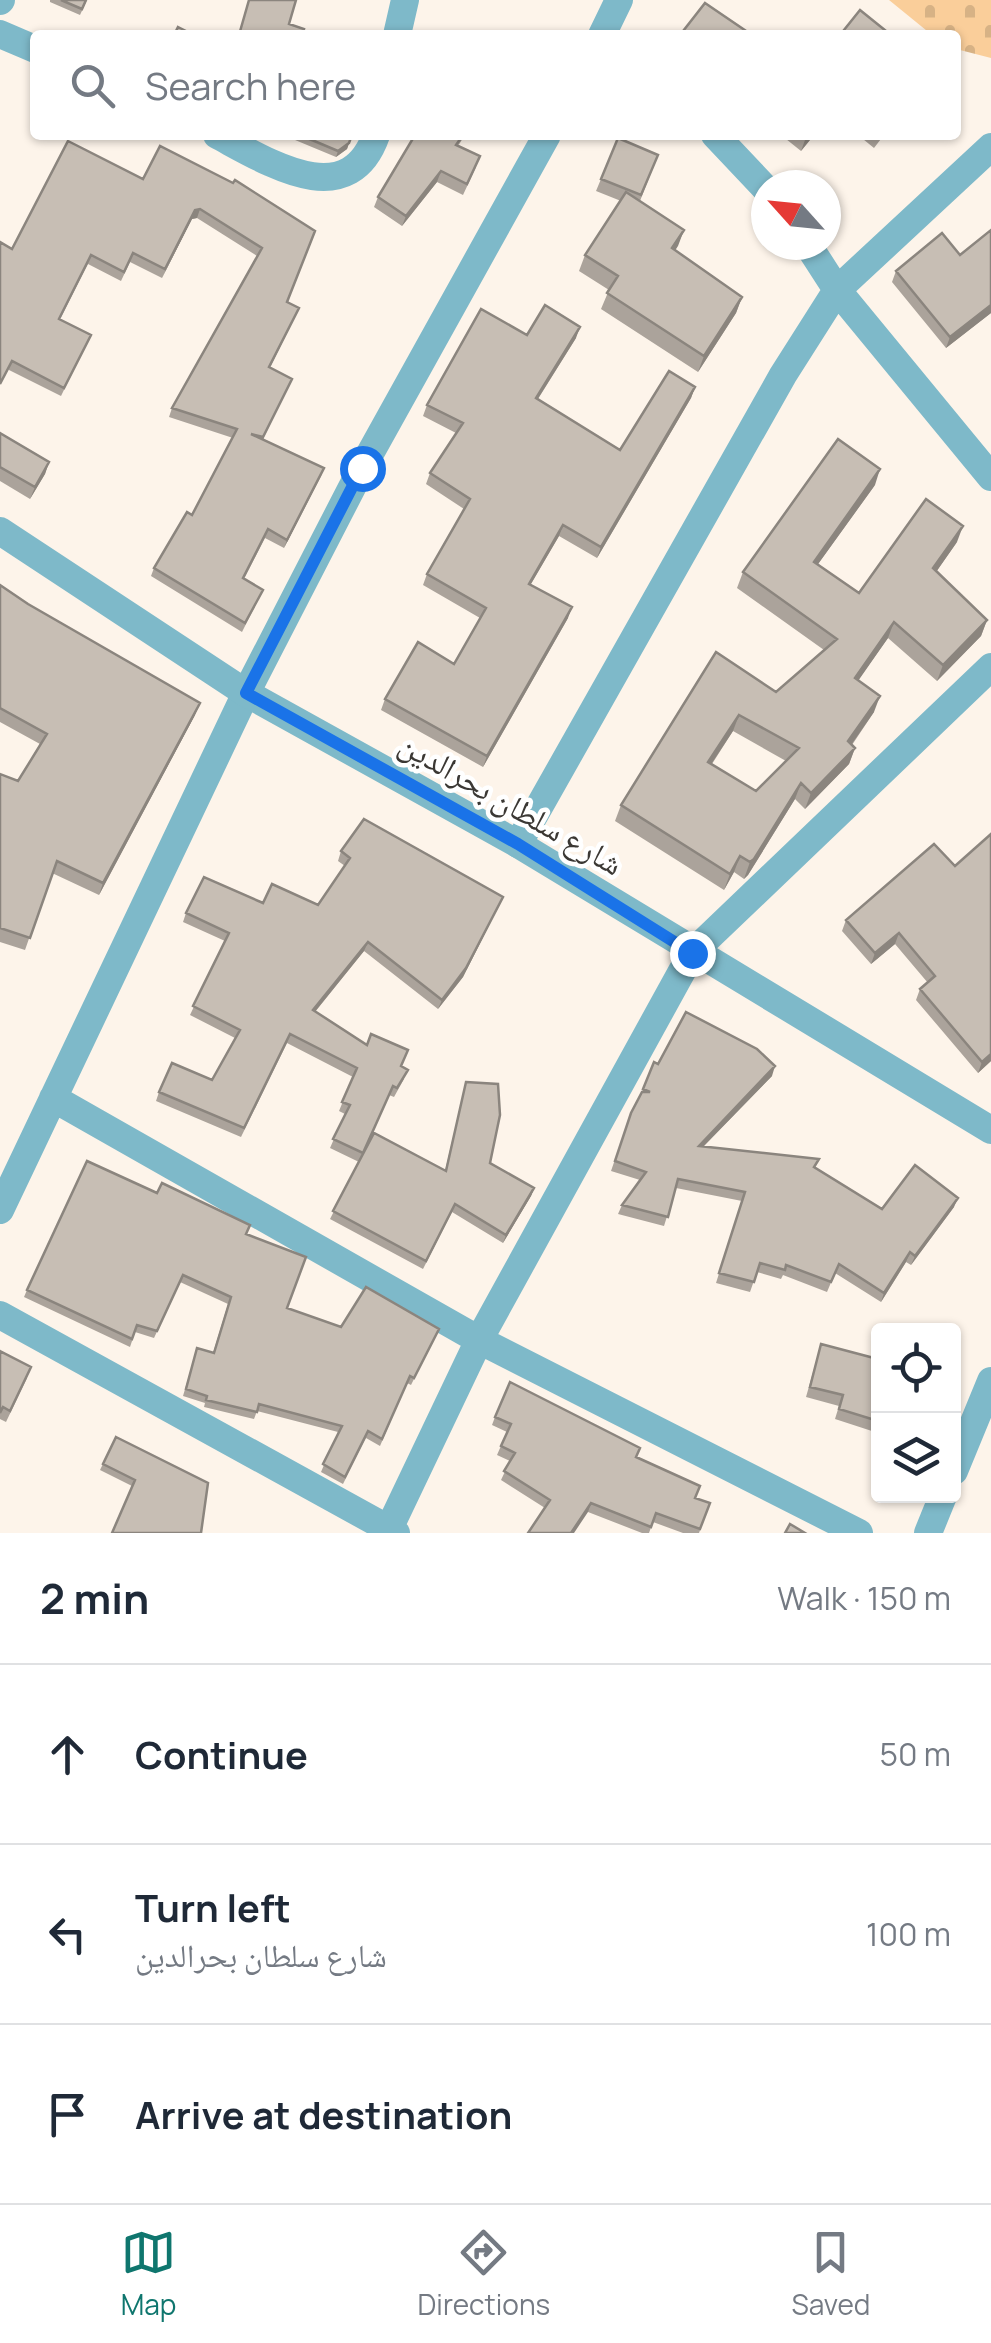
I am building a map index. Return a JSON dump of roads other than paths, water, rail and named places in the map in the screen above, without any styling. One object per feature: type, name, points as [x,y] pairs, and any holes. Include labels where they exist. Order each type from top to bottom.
[{"type":"street","points":[[398,30],[405,0]]},
{"type":"street","points":[[604,30],[619,0]]},
{"type":"street","points":[[0,34],[30,48]]},
{"type":"street","points":[[228,140],[309,176],[332,180],[356,168],[373,140]]},
{"type":"street","points":[[0,1210],[246,693],[362,468],[544,140]]},
{"type":"street","points":[[720,140],[751,173]]},
{"type":"street","points":[[518,844],[784,375],[838,290],[991,147]]},
{"type":"street","points":[[818,260],[838,290],[991,477]]},
{"type":"street","name":"شارع سلطان بحرالدين","points":[[0,531],[246,693],[518,844],[692,953],[991,1130]]},
{"type":"street","points":[[0,1315],[391,1532],[479,1340],[692,953],[991,667]]},
{"type":"street","points":[[53,1098],[479,1340],[859,1533]]},
{"type":"street","points":[[961,1454],[991,1381]]},
{"type":"street","points":[[928,1533],[940,1503]]}]
